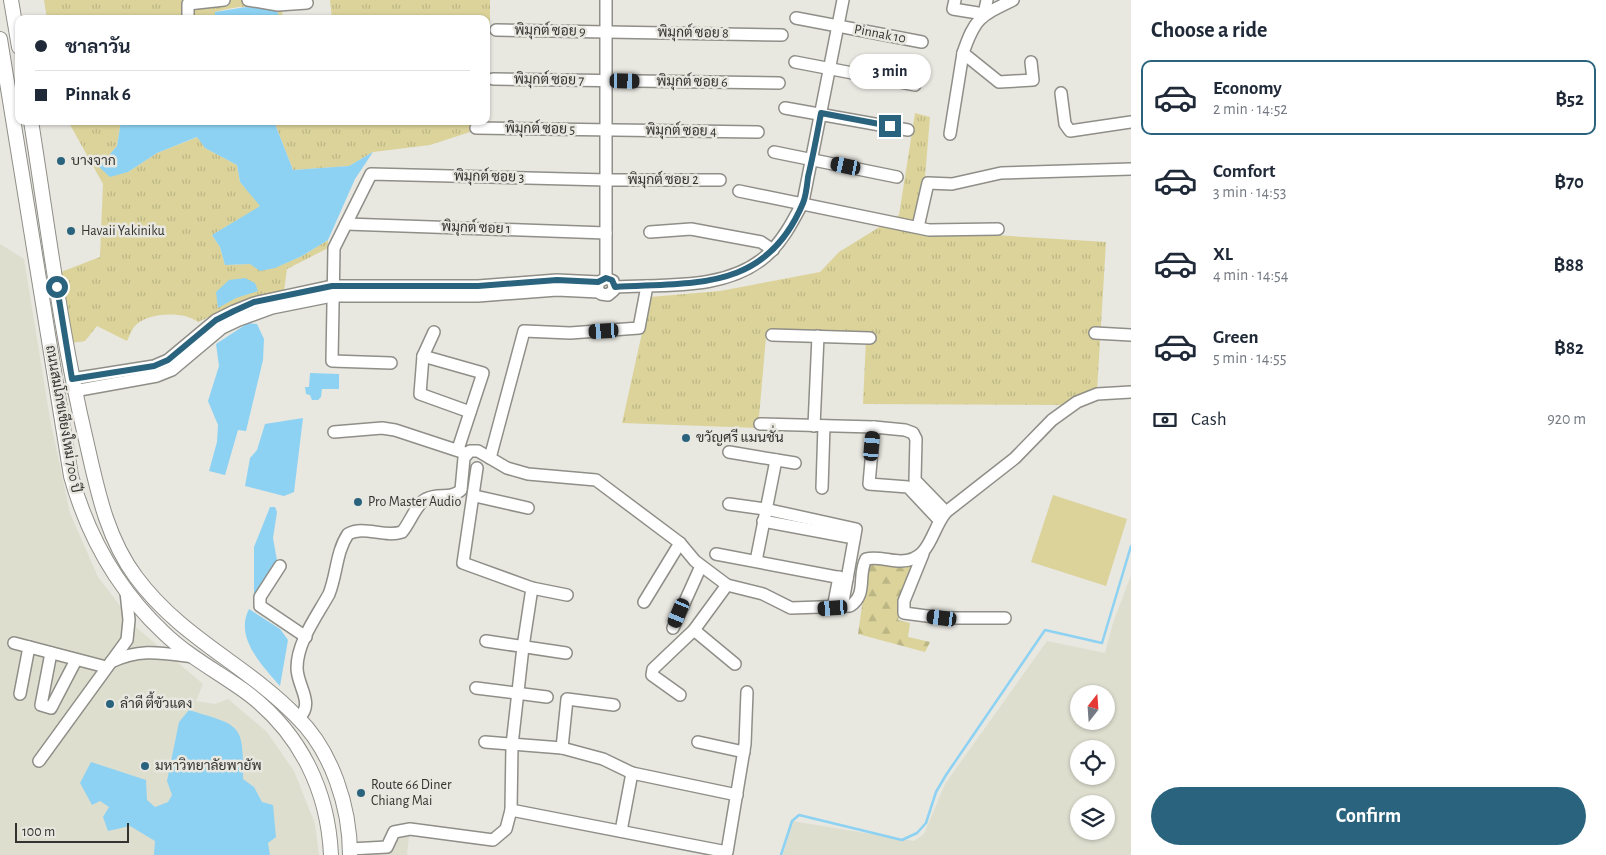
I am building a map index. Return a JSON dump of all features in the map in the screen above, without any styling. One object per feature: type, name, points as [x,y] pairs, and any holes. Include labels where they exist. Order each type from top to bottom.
[{"type":"main road","points":[[11,0],[15,24]]},
{"type":"main road","name":"ถนนสมโภชเชียงใหม่ 700 ปี","points":[[0,39],[71,476],[89,532],[100,553],[126,592],[165,634],[250,696],[287,731],[304,754],[320,789],[330,832],[331,855]]},
{"type":"main road","name":"ถนนสมโภชเชียงใหม่ 700 ปี","points":[[32,125],[73,385],[104,516],[120,553],[135,577],[158,603],[192,635],[268,690],[299,718],[320,748],[338,782],[346,815],[350,852]]},
{"type":"street","points":[[188,15],[188,4],[224,0]]},
{"type":"street","points":[[248,0],[278,5],[307,3]]},
{"type":"street","points":[[601,284],[606,233],[607,180],[605,130],[606,0]]},
{"type":"street","points":[[73,385],[154,366],[168,360],[222,328],[257,312],[332,291],[424,291],[512,288],[557,280],[601,284],[612,280],[615,287],[700,283],[718,280],[751,267],[773,250],[790,228],[803,202],[843,0]]},
{"type":"street","points":[[955,0],[953,9],[984,14]]},
{"type":"street","points":[[984,14],[987,0]]},
{"type":"street","points":[[950,134],[963,53],[971,28],[984,14],[1013,0]]},
{"type":"street","name":"Pinnak 10","points":[[796,18],[922,42]]},
{"type":"street","name":"พิมุกต์ ซอย 9","points":[[496,30],[605,32]]},
{"type":"street","name":"พิมุกต์ ซอย 8","points":[[605,32],[782,35]]},
{"type":"street","points":[[963,53],[999,82],[1032,80],[1031,62]]},
{"type":"street","points":[[795,62],[915,86]]},
{"type":"street","name":"พิมุกต์ ซอย 7","points":[[493,79],[606,81]]},
{"type":"street","name":"พิมุกต์ ซอย 6","points":[[606,81],[779,83]]},
{"type":"street","points":[[1061,93],[1065,124],[1070,131],[1131,122]]},
{"type":"street","points":[[785,108],[908,130]]},
{"type":"street","name":"พิมุกต์ ซอย 5","points":[[476,128],[605,130]]},
{"type":"street","name":"พิมุกต์ ซอย 4","points":[[605,130],[758,132]]},
{"type":"street","points":[[774,152],[897,177]]},
{"type":"street","points":[[918,227],[928,183],[952,184],[1001,173],[1131,169]]},
{"type":"street","name":"พิมุกต์ ซอย 3","points":[[346,224],[371,174],[607,180]]},
{"type":"street","name":"พิมุกต์ ซอย 2","points":[[607,180],[720,180]]},
{"type":"street","points":[[739,191],[803,202],[929,230],[998,229]]},
{"type":"street","points":[[346,224],[334,248],[332,361],[391,363]]},
{"type":"street","name":"พิมุกต์ ซอย 1","points":[[346,224],[606,233]]},
{"type":"street","points":[[650,232],[692,228],[761,242],[773,250]]},
{"type":"street","points":[[490,458],[524,331],[570,333],[639,328],[647,286]]},
{"type":"street","points":[[434,332],[423,356],[420,394],[470,412]]},
{"type":"street","points":[[1095,333],[1131,335]]},
{"type":"street","points":[[772,335],[870,338]]},
{"type":"street","points":[[818,336],[822,488]]},
{"type":"street","points":[[299,718],[307,706],[296,666],[300,648],[329,594],[336,565],[348,534],[354,530],[389,535],[402,532],[424,500],[431,497],[452,496],[461,490],[462,452],[470,412],[483,373],[423,356]]},
{"type":"street","points":[[1004,618],[942,618],[904,613],[904,601],[923,554],[929,546],[943,516],[1015,458],[1052,420],[1077,402],[1097,394],[1131,392]]},
{"type":"street","points":[[760,424],[874,427],[905,430],[913,433],[916,439],[912,484]]},
{"type":"street","points":[[874,427],[869,484],[912,484],[943,516]]},
{"type":"street","points":[[334,432],[382,428],[395,430],[462,452],[474,450],[507,468],[528,474],[596,480],[680,543],[701,566],[727,585],[763,594],[792,608],[850,606],[858,601],[861,594],[866,559],[903,561],[923,554]]},
{"type":"street","points":[[729,452],[795,463]]},
{"type":"street","points":[[756,561],[776,460]]},
{"type":"street","points":[[477,468],[475,496],[463,563],[532,588],[567,595]]},
{"type":"street","points":[[475,496],[528,508]]},
{"type":"street","points":[[729,504],[764,515],[855,533],[843,578],[838,607]]},
{"type":"street","points":[[644,602],[680,543]]},
{"type":"street","points":[[716,554],[843,578]]},
{"type":"street","points":[[280,566],[260,597],[260,606],[306,637]]},
{"type":"street","points":[[672,628],[701,566]]},
{"type":"street","points":[[680,695],[651,674],[653,669],[694,630],[727,585]]},
{"type":"street","points":[[350,852],[387,848],[394,832],[410,828],[493,840],[506,830],[511,810],[512,744],[523,646],[532,588]]},
{"type":"street","points":[[39,761],[127,640],[129,620],[126,592]]},
{"type":"street","points":[[694,630],[735,664]]},
{"type":"street","points":[[486,641],[566,653]]},
{"type":"street","points":[[14,643],[76,660],[108,665],[128,654],[154,651],[194,657]]},
{"type":"street","points":[[20,694],[29,647]]},
{"type":"street","points":[[51,653],[41,704],[50,708],[76,660]]},
{"type":"street","points":[[476,688],[547,697]]},
{"type":"street","points":[[511,810],[727,852],[744,752],[747,692]]},
{"type":"street","points":[[562,748],[567,699],[614,705]]},
{"type":"street","points":[[485,742],[562,748],[604,759],[632,773],[737,795]]},
{"type":"street","points":[[698,742],[744,752]]},
{"type":"street","points":[[621,831],[632,773]]},
{"type":"shaded area","points":[[0,244],[24,259],[50,419],[70,513],[98,577],[137,628],[203,684],[196,701],[215,704],[228,699],[267,732],[294,771],[315,824],[319,855],[0,855]]},
{"type":"shaded area","points":[[1131,575],[1131,855],[783,855],[792,821],[914,841],[924,834],[945,784],[1047,641],[1105,653],[1113,623]]},
{"type":"shaded area","points":[[410,829],[407,855],[351,855],[389,841]]},
{"type":"green space","points":[[44,0],[281,0],[283,15],[277,15],[263,9],[240,7],[215,12],[215,15],[46,15]]},
{"type":"green space","points":[[330,0],[490,0],[490,15],[332,15]]},
{"type":"green space","points":[[915,113],[930,117],[925,177],[914,230],[1106,242],[1097,391],[1068,405],[863,404],[866,340],[766,337],[758,428],[622,423],[650,297],[720,291],[820,272],[839,252],[899,215]]},
{"type":"green space","points":[[70,125],[120,125],[117,146],[99,167],[128,172],[157,153],[198,137],[205,148],[237,165],[240,182],[261,206],[212,235],[220,247],[225,265],[250,264],[274,268],[302,256],[328,240],[328,248],[287,269],[284,291],[241,302],[198,322],[192,318],[175,315],[147,318],[134,327],[127,341],[97,326],[85,341],[71,343],[61,272],[100,257],[103,184]]},
{"type":"green space","points":[[275,125],[472,125],[470,132],[430,145],[373,152],[349,166],[293,170]]},
{"type":"green space","points":[[1053,495],[1127,519],[1106,586],[1031,562]]},
{"type":"green space","points":[[868,564],[914,566],[898,620],[910,623],[908,637],[930,642],[925,652],[858,634]]},
{"type":"water","points":[[246,7],[276,9],[279,15],[215,15],[215,12]]},
{"type":"water","points":[[120,125],[275,125],[293,170],[349,166],[373,152],[355,179],[328,240],[302,256],[275,268],[260,271],[250,264],[225,265],[220,247],[212,235],[260,206],[240,182],[237,165],[205,148],[197,137],[157,153],[128,172],[110,177],[99,167],[117,146]]},
{"type":"water","points":[[245,278],[255,283],[258,291],[236,298],[218,308],[216,292],[229,280]]},
{"type":"water","points":[[248,323],[257,324],[264,339],[263,360],[246,431],[238,430],[225,475],[209,471],[217,442],[218,425],[208,401],[219,366],[216,344]]},
{"type":"water","points":[[310,373],[339,374],[339,389],[322,389],[321,397],[318,400],[312,400],[310,395],[306,394],[305,387],[309,387]]},
{"type":"water","points":[[303,418],[294,492],[284,496],[245,486],[250,458],[257,450],[265,424]]},
{"type":"water","points":[[270,507],[275,507],[277,512],[273,538],[278,566],[254,595],[254,547]]},
{"type":"water","points":[[249,609],[280,629],[288,640],[280,686],[252,651],[245,630],[245,620]]},
{"type":"water","points":[[189,710],[229,724],[236,729],[240,736],[243,779],[254,787],[262,802],[273,805],[276,837],[268,843],[270,855],[154,855],[155,841],[130,826],[108,831],[103,817],[109,807],[100,801],[92,805],[80,783],[91,762],[146,780],[147,800],[155,807],[168,802],[172,795],[167,781],[179,722]]},
{"type":"waterway","points":[[781,855],[792,821],[799,815],[902,840],[917,833],[926,823],[936,792],[946,775],[1045,630],[1102,643],[1131,546]]},
{"type":"place","name":"บางจาก","points":[[61,161]]},
{"type":"place","name":"Havaii Yakiniku","points":[[71,231]]},
{"type":"place","name":"ขวัญศรี แมนชั่น","points":[[686,438]]},
{"type":"place","name":"Pro Master Audio","points":[[358,502]]},
{"type":"place","name":"ลำดี ตี้ขัวแดง","points":[[110,704]]},
{"type":"place","name":"มหาวิทยาลัยพายัพ","points":[[145,766]]},
{"type":"place","name":"Route 66 Diner Chiang Mai","points":[[361,793]]},
{"type":"route","points":[[57,287],[72,379],[102,376],[154,366],[168,360],[216,320],[254,302],[332,286],[478,286],[557,280],[598,282],[603,278],[609,278],[615,287],[700,283],[718,280],[751,267],[765,257],[790,228],[803,202],[821,113],[890,126]]}]
